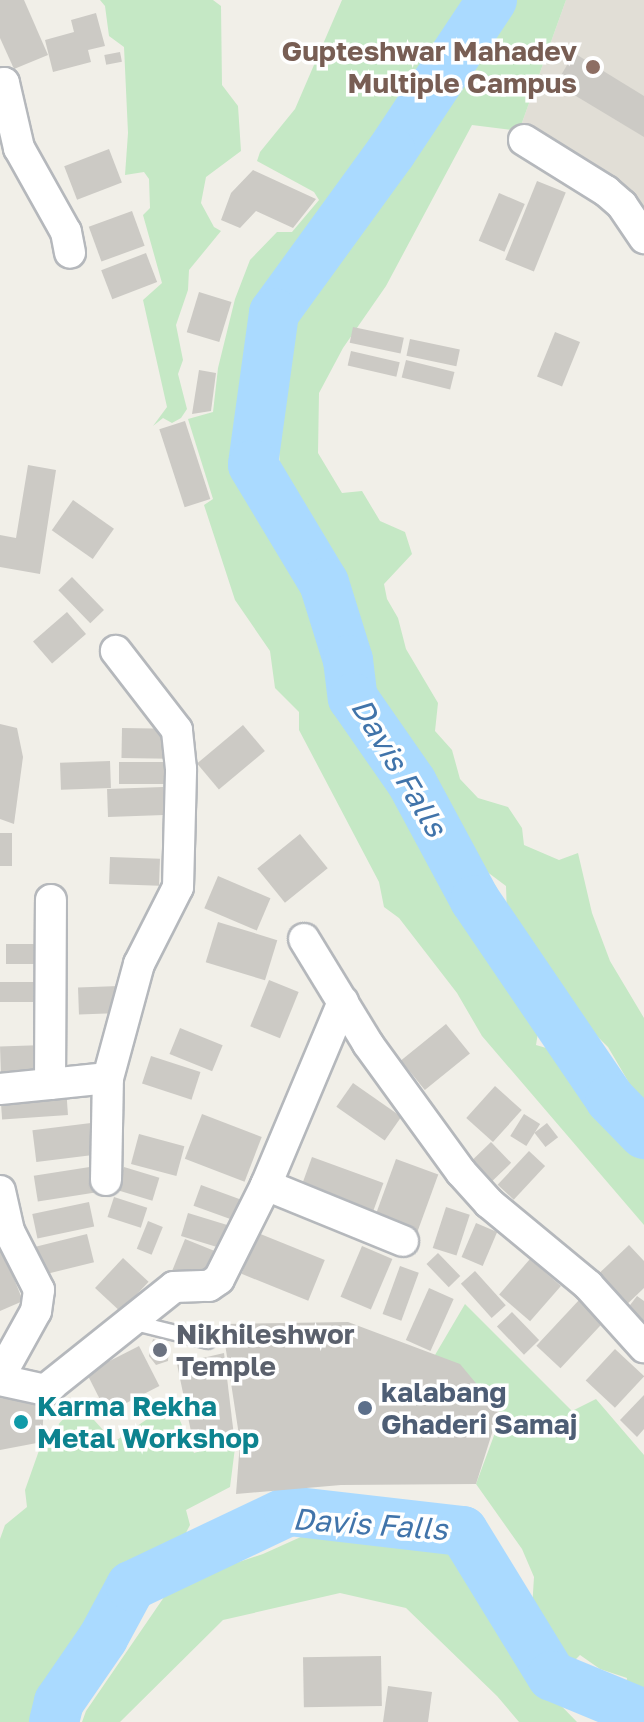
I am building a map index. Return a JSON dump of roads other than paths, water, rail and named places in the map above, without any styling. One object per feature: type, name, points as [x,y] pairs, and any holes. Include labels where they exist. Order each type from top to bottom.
[{"type":"street","points":[[0,84],[4,83],[19,148],[66,232],[70,253]]},
{"type":"street","points":[[524,140],[606,191],[622,205],[644,238]]},
{"type":"street","points":[[106,1180],[108,1078],[139,964],[178,887],[181,813],[177,730],[116,651]]},
{"type":"street","points":[[50,1084],[51,900]]},
{"type":"street","points":[[304,939],[368,1044],[461,1172],[489,1203],[588,1285],[644,1347]]},
{"type":"street","points":[[0,1191],[9,1231],[39,1290],[36,1311],[0,1378],[45,1390],[174,1287],[209,1286],[219,1279],[266,1185],[343,1002]]},
{"type":"street","points":[[0,1089],[108,1078]]},
{"type":"street","points":[[266,1185],[403,1241]]},
{"type":"lane","points":[[130,1321],[208,1341]]},
{"type":"waterway","name":"Davis Falls","points":[[492,0],[391,152],[274,313],[253,465],[324,583],[348,660],[353,698],[412,783],[475,900],[610,1099],[644,1134]]},
{"type":"waterway","name":"Davis Falls","points":[[54,1722],[59,1702],[103,1638],[131,1586],[289,1511],[463,1531],[552,1676],[644,1714]]},
{"type":"place","name":"Gupteshwar Mahadev Multiple Campus","points":[[593,67]]},
{"type":"place","name":"Nikhileshwor Temple","points":[[160,1350]]},
{"type":"place","name":"kalabang Ghaderi Samaj","points":[[365,1408]]},
{"type":"place","name":"Karma Rekha Metal Workshop","points":[[21,1422]]}]
